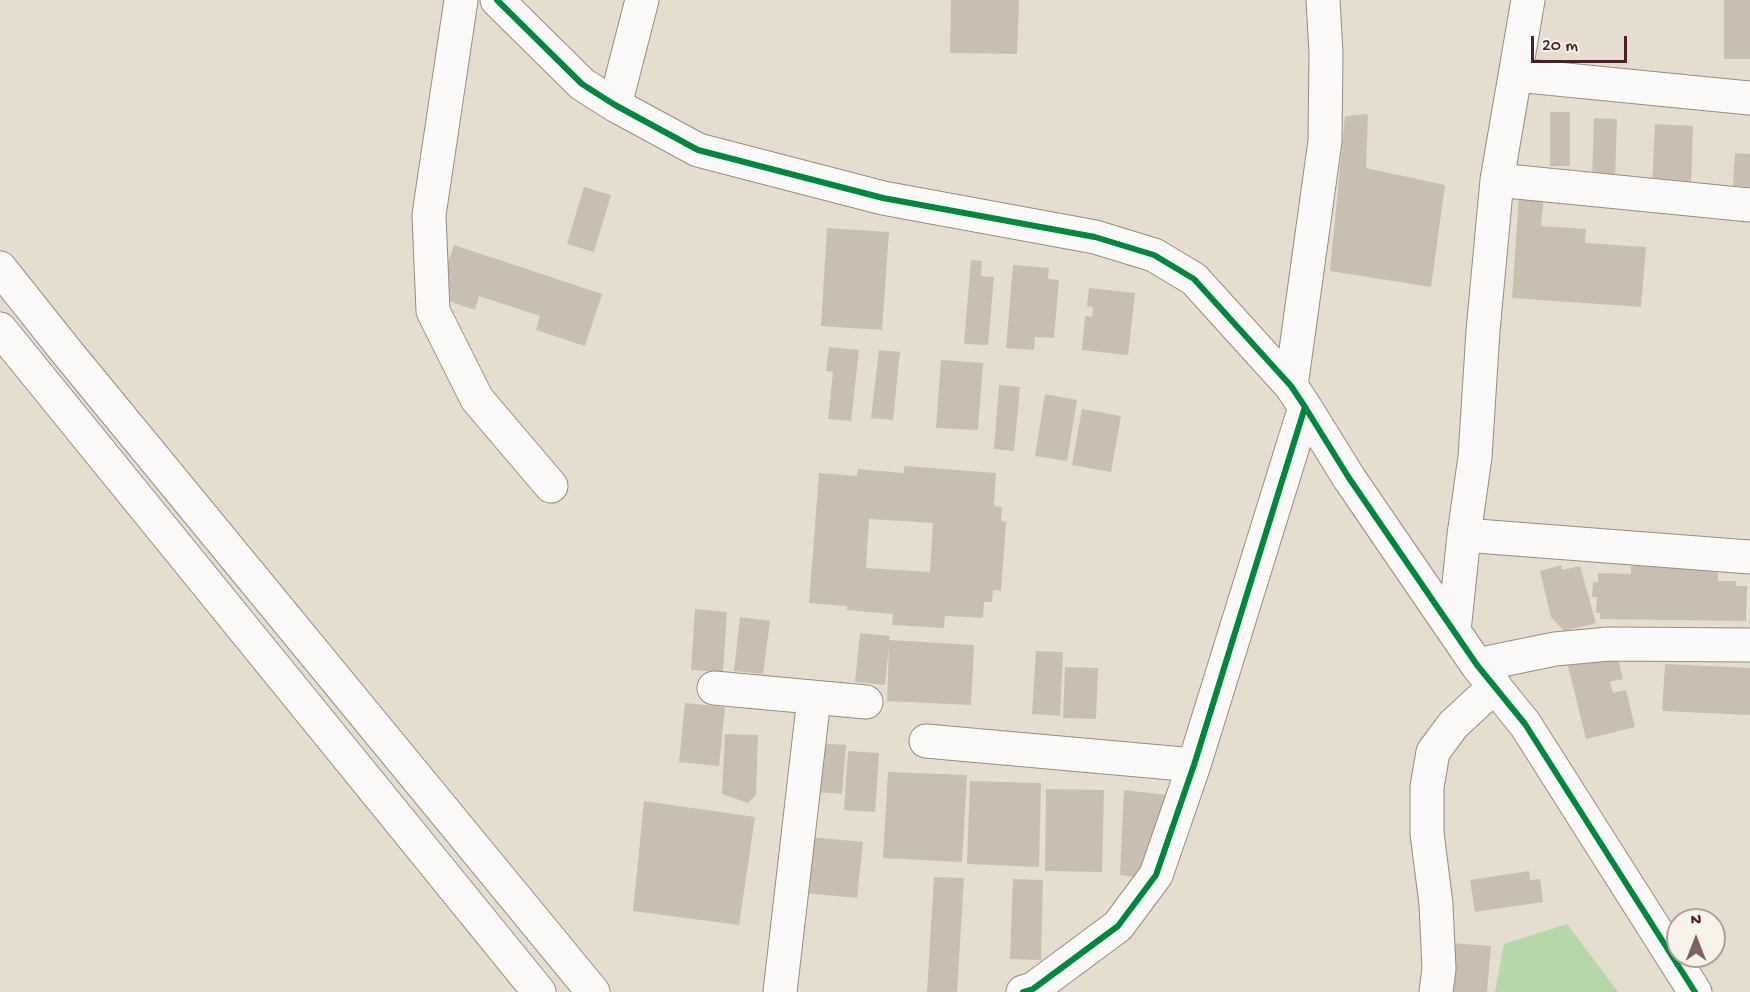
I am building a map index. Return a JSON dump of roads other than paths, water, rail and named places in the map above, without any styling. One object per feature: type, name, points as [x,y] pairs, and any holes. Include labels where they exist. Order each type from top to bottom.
[{"type":"street","points":[[461,0],[429,215],[433,311],[477,399],[551,486]]},
{"type":"street","points":[[498,0],[582,84],[615,105],[698,150],[883,198],[1095,237],[1154,255],[1194,279],[1298,396],[1349,478],[1486,676],[1525,724],[1695,992]]},
{"type":"street","points":[[615,105],[642,0]]},
{"type":"street","points":[[1023,992],[1033,989],[1118,926],[1156,875],[1194,765],[1298,396],[1325,141],[1326,53],[1323,0]]},
{"type":"street","points":[[1455,631],[1464,535],[1475,457],[1483,331],[1497,180],[1528,0]]},
{"type":"street","points":[[1516,75],[1750,98]]},
{"type":"street","points":[[1497,180],[1750,206]]},
{"type":"street","points":[[0,268],[593,992]]},
{"type":"street","points":[[0,329],[539,992]]},
{"type":"street","points":[[1464,535],[1750,556]]},
{"type":"street","points":[[1436,992],[1439,969],[1436,904],[1427,833],[1427,787],[1433,752],[1486,676],[1555,649],[1609,644],[1750,645]]},
{"type":"street","points":[[714,688],[866,702]]},
{"type":"street","points":[[780,992],[814,698]]},
{"type":"street","points":[[926,741],[1194,765]]}]
